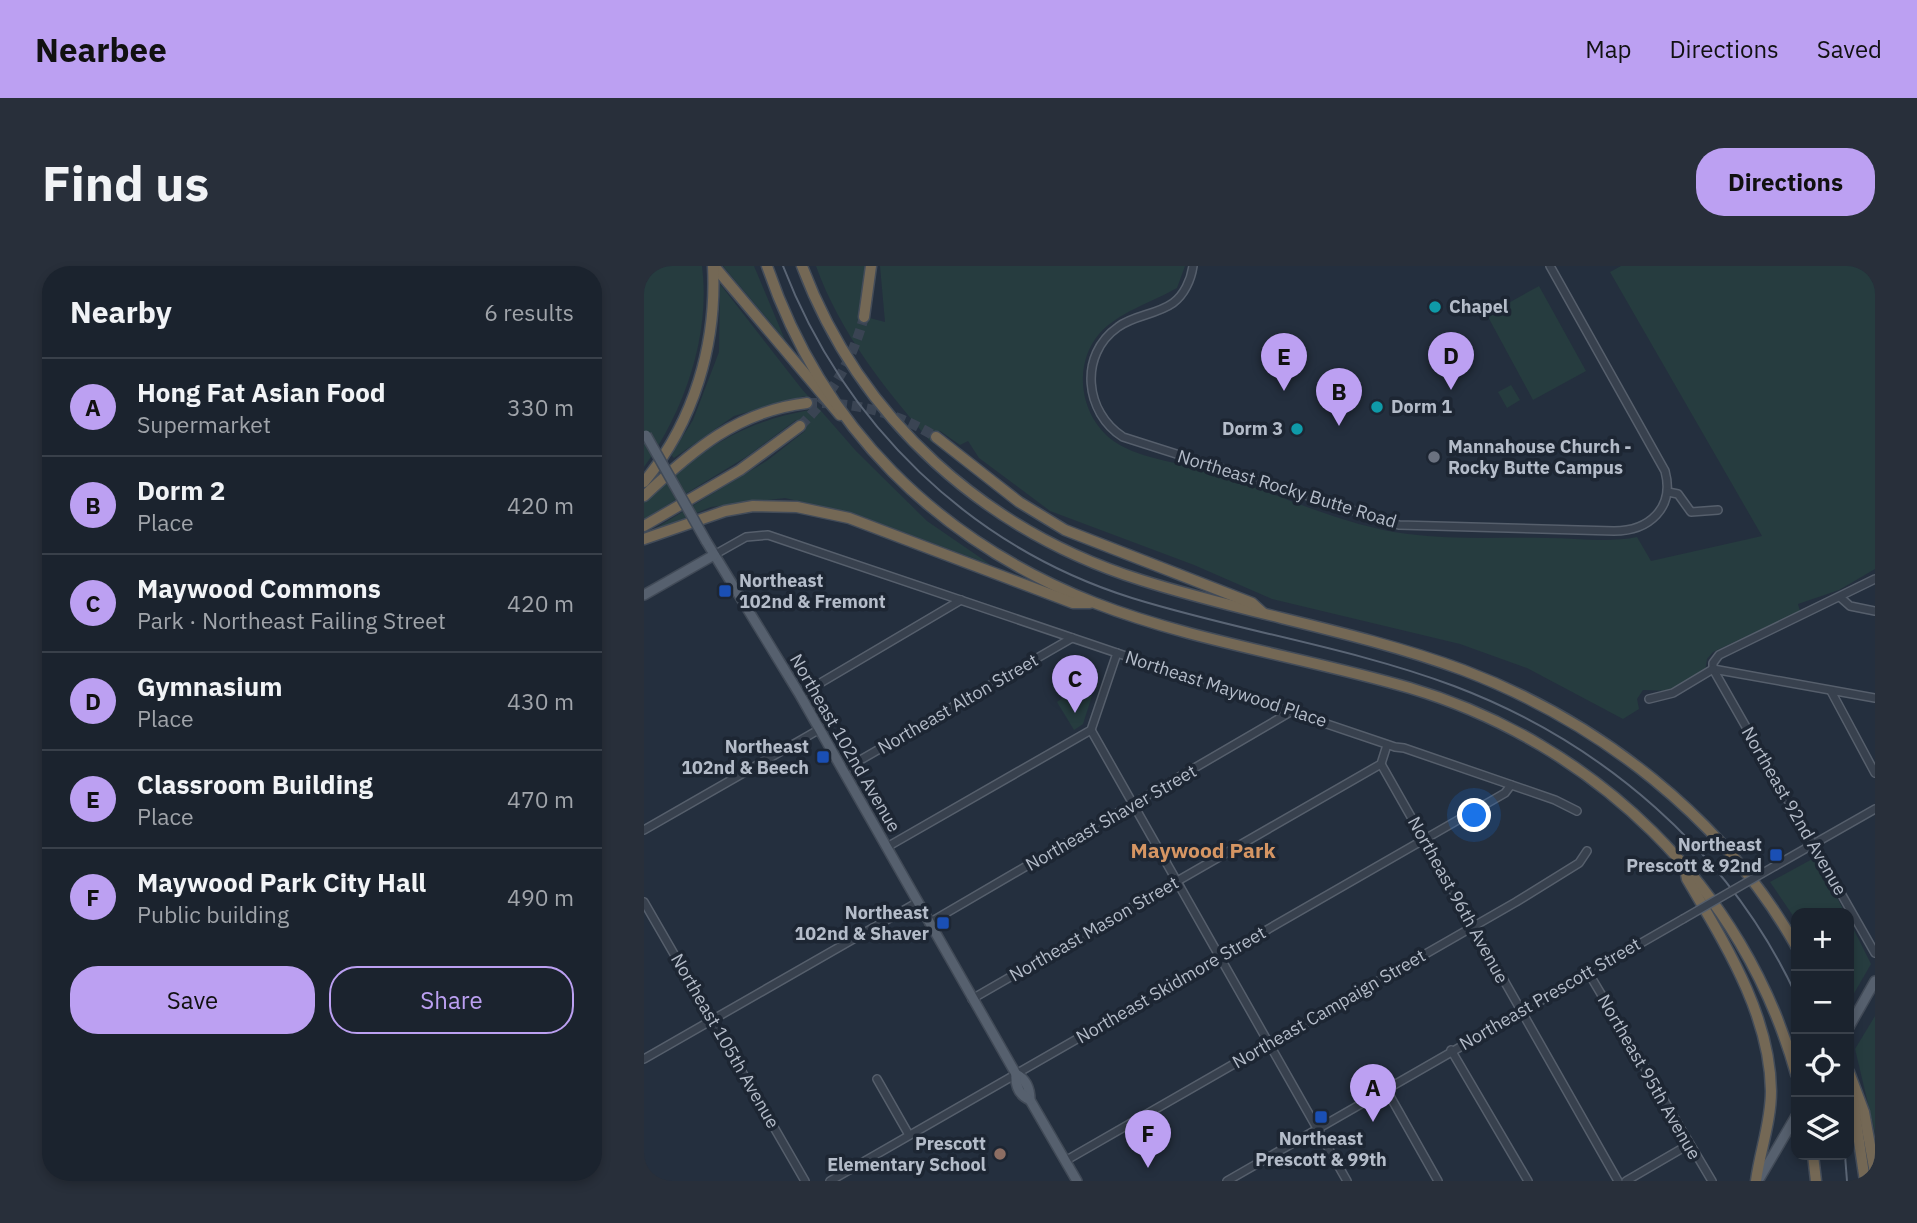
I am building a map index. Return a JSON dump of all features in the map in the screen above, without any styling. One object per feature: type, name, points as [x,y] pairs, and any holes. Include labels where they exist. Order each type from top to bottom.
[{"type":"highway","points":[[714,266],[830,408],[846,420]]},
{"type":"highway","points":[[644,482],[673,440],[699,382],[711,329],[714,266]]},
{"type":"highway","points":[[766,266],[794,334],[846,420],[901,482],[949,523],[1018,567],[1097,604],[1415,690],[1500,723],[1592,778],[1633,812],[1684,864],[1721,913],[1746,953],[1778,1019],[1791,1059]]},
{"type":"highway","points":[[802,266],[836,338],[876,400],[925,454],[980,501],[1032,534],[1104,568],[1179,592],[1459,669],[1546,706],[1588,731],[1646,773],[1708,830],[1763,894],[1791,938]]},
{"type":"highway","points":[[864,317],[871,266]]},
{"type":"highway","points":[[644,495],[687,457],[722,431],[758,413],[807,403]]},
{"type":"highway","points":[[644,526],[756,460],[800,426]]},
{"type":"highway","points":[[936,438],[1048,521],[1107,549],[1252,603],[1263,613]]},
{"type":"highway","points":[[644,539],[725,510],[753,506],[797,506],[849,518],[1073,603],[1097,604]]},
{"type":"highway","points":[[1684,864],[1687,879],[1742,980],[1767,1056],[1770,1109],[1757,1181]]},
{"type":"highway","points":[[1854,1085],[1864,1112],[1875,1173]]},
{"type":"highway","points":[[1852,1097],[1865,1181]]},
{"type":"highway","points":[[1814,1160],[1816,1181]]},
{"type":"main road","name":"Northeast 102nd Avenue","points":[[644,430],[714,555],[820,729],[972,999],[1016,1074],[1023,1077],[1030,1090],[1030,1100],[1076,1181]]},
{"type":"main road","points":[[644,595],[714,555]]},
{"type":"main road","points":[[1854,1019],[1871,997],[1875,981]]},
{"type":"main road","points":[[1757,1181],[1791,1125]]},
{"type":"street","name":"Northeast Rocky Butte Road","points":[[1193,266],[1188,284],[1175,301],[1117,327],[1096,355],[1090,381],[1094,401],[1107,424],[1129,440],[1210,463],[1383,522],[1416,527],[1633,530],[1657,516],[1668,492]]},
{"type":"street","points":[[1550,266],[1660,460],[1667,477],[1668,492],[1678,494],[1688,510],[1694,513],[1718,510]]},
{"type":"street","name":"Northeast Maywood Place","points":[[714,555],[746,537],[768,535],[1387,745],[1404,748],[1555,800],[1577,811]]},
{"type":"street","points":[[1713,669],[1713,663],[1719,655],[1841,598],[1875,579]]},
{"type":"street","points":[[1841,598],[1847,605],[1875,611]]},
{"type":"street","points":[[800,695],[961,600]]},
{"type":"street","name":"Northeast Alton Street","points":[[843,770],[1072,638]]},
{"type":"street","points":[[887,847],[1091,730],[1117,653]]},
{"type":"street","points":[[1649,699],[1673,693],[1713,669],[1875,698]]},
{"type":"street","name":"Northeast 92nd Avenue","points":[[1713,669],[1875,953]]},
{"type":"street","points":[[1831,691],[1875,773]]},
{"type":"street","name":"Northeast Shaver Street","points":[[929,923],[1292,711]]},
{"type":"street","points":[[644,830],[820,729]]},
{"type":"street","points":[[1091,730],[1347,1181]]},
{"type":"street","points":[[1381,764],[1387,745]]},
{"type":"street","name":"Northeast 96th Avenue","points":[[1381,764],[1618,1181]]},
{"type":"street","name":"Northeast Mason Street","points":[[972,999],[1381,764]]},
{"type":"street","name":"Northeast Skidmore Street","points":[[830,1181],[1424,840],[1505,793],[1511,786]]},
{"type":"street","name":"Northeast Prescott Street","points":[[1227,1181],[1875,809]]},
{"type":"street","name":"Northeast Campaign Street","points":[[1065,1161],[1579,863],[1587,850]]},
{"type":"street","name":"Northeast 105th Avenue","points":[[644,902],[805,1181]]},
{"type":"street","points":[[644,1059],[918,902]]},
{"type":"street","name":"Northeast 95th Avenue","points":[[1588,972],[1688,1145],[1712,1181]]},
{"type":"street","points":[[1451,1051],[1528,1181]]},
{"type":"street","points":[[877,1079],[909,1135]]},
{"type":"street","points":[[1386,1089],[1438,1181]]},
{"type":"street","points":[[1626,1181],[1688,1145]]},
{"type":"green space","points":[[644,266],[702,266],[704,292],[698,345],[691,372],[671,422],[644,467]]},
{"type":"green space","points":[[723,266],[754,266],[785,340]]},
{"type":"green space","points":[[816,266],[865,266],[858,315],[885,322],[880,266],[1185,266],[1177,288],[1115,320],[1099,334],[1090,347],[1083,376],[1087,406],[1103,432],[1115,442],[1138,453],[1216,473],[1335,517],[1384,530],[1460,538],[1604,540],[1637,537],[1651,561],[1762,536],[1610,272],[1621,266],[1875,266],[1875,569],[1839,590],[1798,604],[1800,611],[1713,652],[1707,659],[1705,672],[1670,691],[1643,690],[1637,699],[1639,709],[1623,719],[1527,668],[1460,644],[1272,599],[1194,565],[1050,511],[979,458],[968,441],[960,445],[940,431],[931,442],[865,359],[838,314]]},
{"type":"green space","points":[[720,284],[801,388],[856,451],[927,521],[991,565],[855,514],[785,498],[711,507],[646,534],[768,460],[805,431],[796,420],[746,457],[644,519],[644,502],[683,468],[719,443],[760,423],[809,410],[805,396],[734,416],[674,458],[671,455],[693,420],[719,352]]},
{"type":"green space","points":[[1539,286],[1586,371],[1533,400],[1487,315]]},
{"type":"green space","points":[[1511,385],[1520,400],[1507,408],[1498,392]]},
{"type":"green space","points":[[1056,685],[1092,696],[1083,724],[1074,730],[1057,702],[1064,697]]},
{"type":"green space","points":[[1816,857],[1842,908],[1791,908],[1791,913],[1770,882]]},
{"type":"green space","points":[[1854,930],[1871,964],[1854,993]]},
{"type":"green space","points":[[1875,1016],[1875,1133],[1855,1049]]},
{"type":"tunnel","points":[[800,426],[822,402],[840,376],[864,317]]},
{"type":"tunnel","points":[[807,403],[842,404],[874,410],[906,421],[936,437]]},
{"type":"tram line","points":[[783,266],[809,324],[840,377],[878,427],[920,472],[966,512],[1018,547],[1073,576],[1172,610],[1415,672],[1508,709],[1560,738],[1610,770],[1655,808],[1697,849],[1735,894],[1768,943],[1791,986]]},
{"type":"tram line","points":[[1845,1160],[1847,1181]]},
{"type":"place","name":"Chapel","points":[[1435,307]]},
{"type":"place","name":"Gymnasium","points":[[1451,390]]},
{"type":"place","name":"Classroom Building","points":[[1284,391]]},
{"type":"place","name":"Dorm 1","points":[[1377,407]]},
{"type":"place","name":"Dorm 2","points":[[1339,426]]},
{"type":"place","name":"Dorm 3","points":[[1297,429]]},
{"type":"place","name":"Mannahouse Church - Rocky Butte Campus","points":[[1434,457]]},
{"type":"place","name":"Northeast 102nd & Fremont","points":[[725,591]]},
{"type":"place","name":"Maywood Commons","points":[[1075,713]]},
{"type":"place","name":"Northeast 102nd & Beech","points":[[823,757]]},
{"type":"place","name":"Northeast Prescott & 92nd","points":[[1776,855]]},
{"type":"place","name":"Northeast 102nd & Shaver","points":[[943,923]]},
{"type":"place","name":"Northeast Prescott & 99th","points":[[1321,1117]]},
{"type":"place","name":"Hong Fat Asian Food","points":[[1373,1122]]},
{"type":"place","name":"Prescott Elementary School","points":[[1000,1154]]},
{"type":"place","name":"Maywood Park City Hall","points":[[1148,1168]]},
{"type":"district","name":"Maywood Park","points":[[1203,851]]}]
